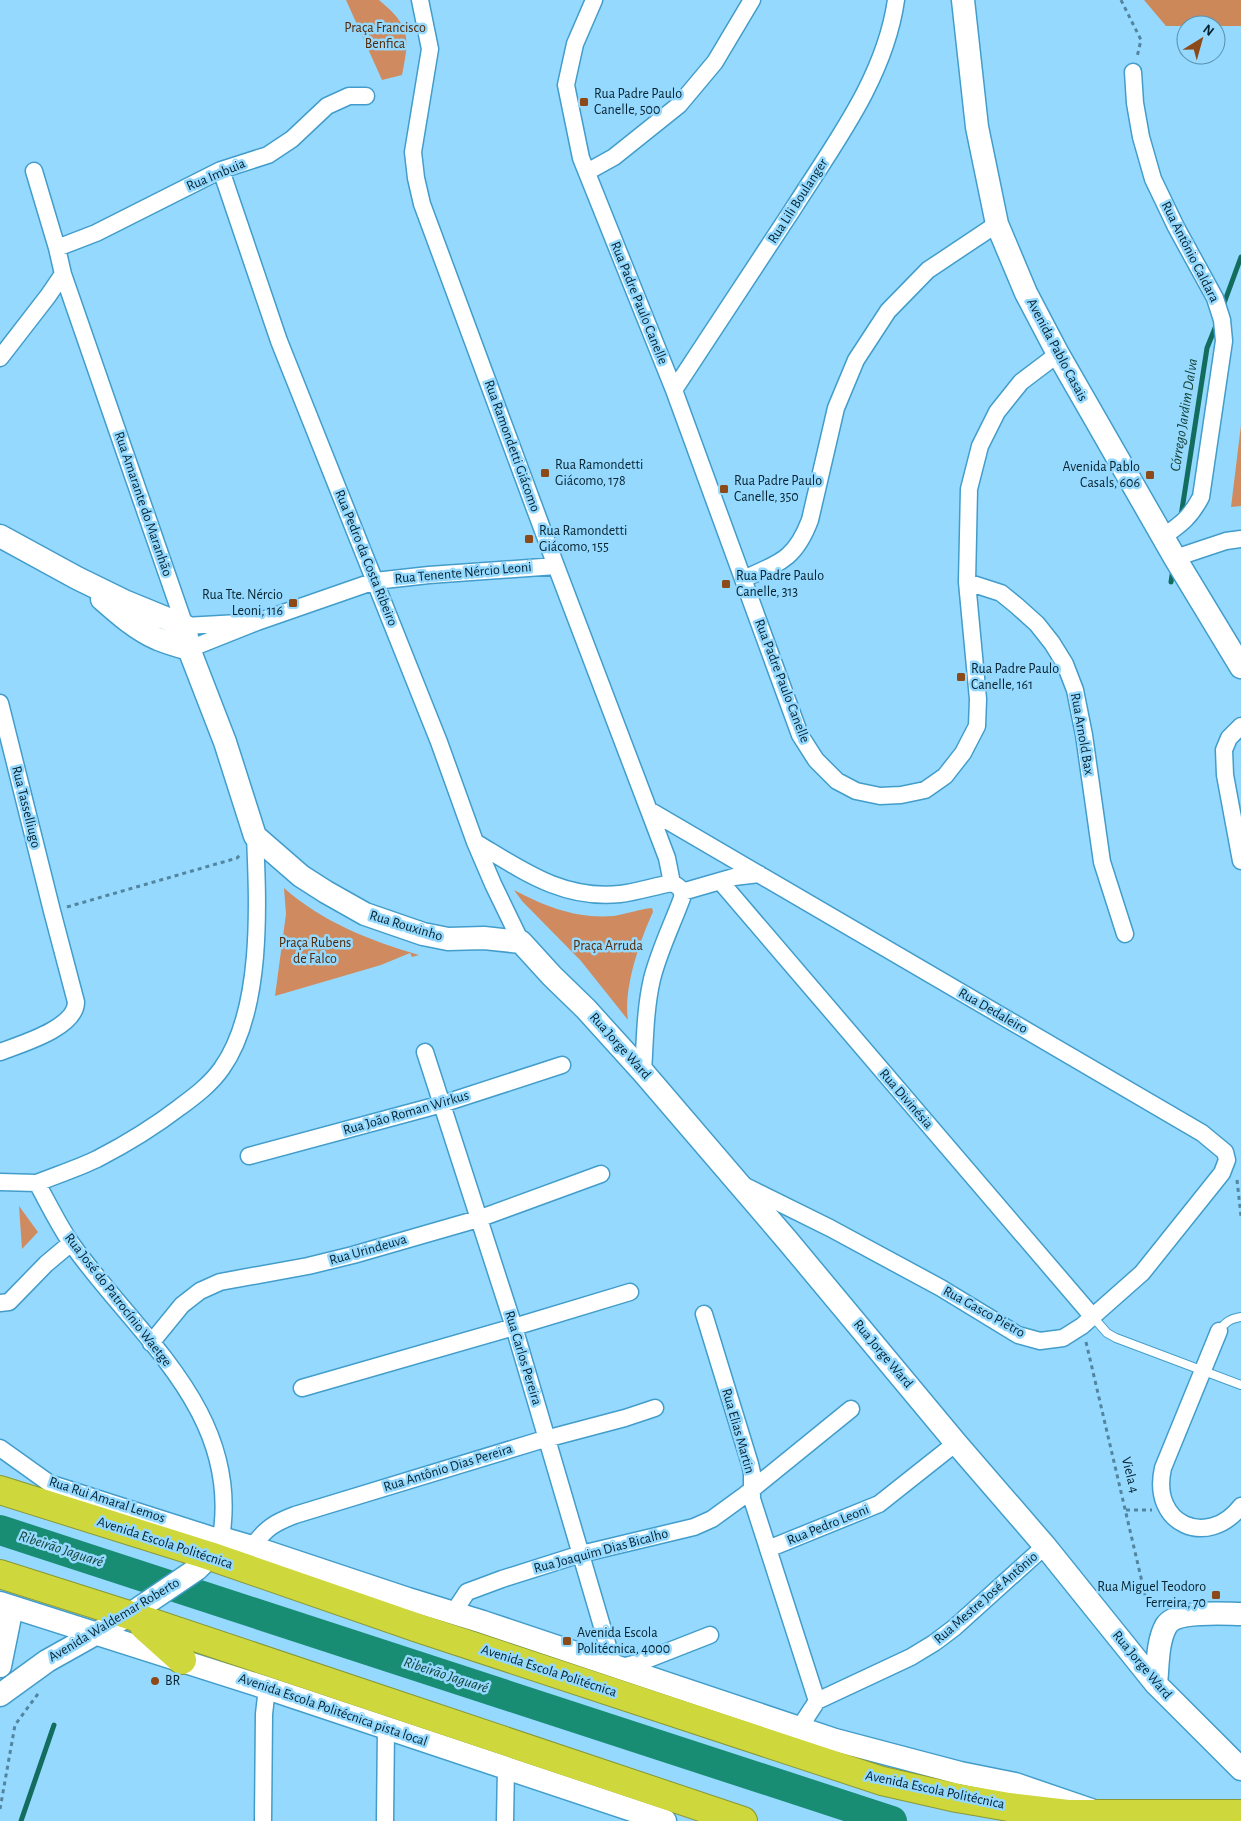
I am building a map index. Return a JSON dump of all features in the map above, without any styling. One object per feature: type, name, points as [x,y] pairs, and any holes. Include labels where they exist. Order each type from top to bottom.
[{"type":"highway","name":"Avenida Escola Politécnica","points":[[0,1490],[209,1554],[428,1631],[882,1781],[957,1798],[1068,1814],[1241,1814]]},
{"type":"highway","points":[[0,1574],[129,1615],[743,1821]]},
{"type":"highway","points":[[129,1615],[155,1635],[182,1660]]},
{"type":"street","name":"Rua Ramondetti Giácomo","points":[[420,0],[430,49],[413,152],[422,204],[556,566],[668,858],[677,887]]},
{"type":"street","name":"Rua Padre Paulo Canelle","points":[[594,0],[575,44],[566,85],[582,158],[674,390],[800,734],[816,760],[837,780],[856,791],[880,796],[901,795],[925,790],[945,776],[963,753],[977,726],[978,699],[967,582],[969,489],[980,446],[997,412],[1021,382],[1058,354]]},
{"type":"street","points":[[587,172],[614,157],[679,105],[716,62],[752,0]]},
{"type":"street","name":"Rua Lili Boulanger","points":[[674,390],[850,120],[875,73],[893,21],[896,0]]},
{"type":"street","name":"Avenida Pablo Casais","points":[[963,0],[977,128],[997,224],[1026,293],[1058,354],[1174,558],[1241,667]]},
{"type":"street","name":"Rua Antônio Caldara","points":[[1133,72],[1135,103],[1141,137],[1153,179],[1176,227],[1215,298],[1222,320],[1224,341],[1201,498],[1185,521],[1162,537]]},
{"type":"street","name":"Rua Imbuia","points":[[57,248],[96,232],[221,170],[268,155],[292,139],[327,106],[349,96],[366,96]]},
{"type":"street","name":"Rua Pedro da Costa Ribeiro","points":[[221,170],[279,341],[438,742],[475,842],[521,942]]},
{"type":"street","name":"Rua Amarante do Maranhão","points":[[34,171],[63,274],[185,626],[188,650],[225,742],[255,836]]},
{"type":"street","points":[[743,579],[780,562],[797,548],[810,520],[836,408],[856,360],[888,311],[928,270],[997,224]]},
{"type":"street","points":[[0,358],[63,274]]},
{"type":"street","points":[[0,536],[76,578],[124,601],[185,626]]},
{"type":"street","points":[[1174,558],[1226,541],[1241,539]]},
{"type":"street","name":"Rua Tenente Nércio Leoni","points":[[188,650],[257,622],[375,581],[429,575],[556,566]]},
{"type":"street","points":[[76,578],[122,616],[144,631],[188,650]]},
{"type":"street","name":"Rua Arnold Bax","points":[[967,582],[1001,593],[1017,606],[1037,624],[1065,664],[1075,690],[1084,736],[1102,862],[1125,934]]},
{"type":"street","name":"Rua Tenente Nércio Leoni","points":[[185,626],[257,622]]},
{"type":"street","name":"Rua Tasselliugo","points":[[0,703],[76,1002],[74,1013],[65,1023],[42,1035],[0,1052]]},
{"type":"street","points":[[1241,726],[1229,738],[1224,750],[1224,775],[1241,862]]},
{"type":"street","name":"Rua Dedaleiro","points":[[649,810],[1202,1134],[1225,1152]]},
{"type":"street","points":[[0,1182],[37,1183],[96,1159],[154,1126],[201,1091],[222,1068],[236,1042],[247,1009],[258,913],[255,836]]},
{"type":"street","name":"Rua Rouxinho","points":[[255,836],[301,876],[365,914],[423,934],[448,939],[484,938],[521,942]]},
{"type":"street","points":[[475,842],[544,882],[576,893],[622,894],[758,874]]},
{"type":"street","name":"Rua Divinésia","points":[[720,881],[1088,1321]]},
{"type":"street","points":[[643,1072],[648,999],[660,951],[680,904],[677,887]]},
{"type":"street","name":"Rua Jorge Ward","points":[[521,942],[586,1009],[643,1072],[787,1240],[956,1443],[1046,1546],[1156,1684],[1241,1769]]},
{"type":"street","name":"Rua Carlos Pereira","points":[[425,1052],[514,1327],[616,1668]]},
{"type":"street","name":"Rua João Roman Wirkus","points":[[249,1156],[442,1104],[562,1066]]},
{"type":"street","name":"Rua Gasco Pietro","points":[[736,1182],[864,1246],[941,1288],[1018,1335],[1040,1341],[1063,1338],[1088,1321],[1142,1273],[1222,1173],[1227,1160],[1225,1152]]},
{"type":"street","name":"Rua Urindeuva","points":[[151,1343],[182,1305],[200,1291],[220,1282],[317,1264],[478,1219],[602,1174]]},
{"type":"street","name":"Rua José do Patrocínio Waetge","points":[[37,1183],[71,1242],[187,1389],[203,1418],[215,1446],[223,1481],[225,1506],[209,1554]]},
{"type":"street","points":[[0,1303],[9,1302],[46,1264],[71,1242]]},
{"type":"street","points":[[302,1388],[630,1292]]},
{"type":"street","name":"Rua Elias Martin","points":[[704,1314],[750,1464],[752,1500],[768,1549]]},
{"type":"street","points":[[1219,1331],[1163,1468],[1162,1499],[1173,1518],[1198,1528],[1218,1526],[1228,1520],[1241,1506]]},
{"type":"street","name":"Rua Antônio Dias Pereira","points":[[252,1547],[263,1532],[276,1522],[295,1514],[655,1408]]},
{"type":"street","name":"Rua Joaquim Dias Bicalho","points":[[453,1613],[466,1592],[581,1554],[694,1528],[712,1519],[851,1408]]},
{"type":"street","name":"Rua Pedro Leoni","points":[[768,1549],[879,1504],[956,1443]]},
{"type":"street","name":"Rua Rui Amaral Lemos","points":[[0,1448],[49,1483],[209,1554]]},
{"type":"street","name":"Rua Mestre José Antônio","points":[[817,1700],[911,1658],[934,1643],[954,1628],[1046,1546]]},
{"type":"street","name":"Avenida Escola Politécnica","points":[[209,1554],[252,1547],[835,1740],[960,1773],[1015,1784],[1106,1815]]},
{"type":"street","points":[[768,1549],[817,1700],[800,1728]]},
{"type":"street","name":"Avenida Waldemar Roberto","points":[[0,1696],[47,1661],[152,1600],[209,1554]]},
{"type":"street","points":[[0,1666],[6,1605]]},
{"type":"street","name":"Avenida Escola Politécnica pista local","points":[[6,1605],[182,1660],[506,1768],[623,1814],[665,1821]]},
{"type":"street","points":[[1156,1684],[1160,1645],[1166,1624],[1172,1619],[1241,1614]]},
{"type":"street","points":[[616,1668],[641,1662],[710,1635]]},
{"type":"street","points":[[263,1821],[264,1714],[267,1688]]},
{"type":"street","points":[[385,1821],[386,1728]]},
{"type":"street","points":[[505,1821],[506,1768]]},
{"type":"lane","points":[[1219,1331],[1225,1323],[1241,1317]]},
{"type":"lane","points":[[1088,1321],[1116,1338],[1241,1386]]},
{"type":"path","points":[[1122,0],[1141,40],[1133,72]]},
{"type":"path","points":[[52,911],[237,858],[244,852],[255,836]]},
{"type":"path","name":"Viela 4","points":[[1088,1321],[1146,1599],[1166,1624]]},
{"type":"path","points":[[1126,1510],[1167,1510]]},
{"type":"path","points":[[0,1809],[16,1725],[45,1684]]},
{"type":"green space","name":"Praça Francisco Benfica","points":[[346,0],[379,0],[397,17],[405,33],[406,41],[402,75],[382,80]]},
{"type":"green space","points":[[1241,425],[1241,506],[1231,507]]},
{"type":"green space","name":"Praça Rubens de Falco","points":[[284,888],[314,911],[348,929],[365,937],[419,955],[412,957],[410,953],[381,965],[275,996],[286,914]]},
{"type":"green space","name":"Praça Arruda","points":[[514,890],[562,911],[587,916],[614,916],[652,908],[653,912],[638,950],[630,980],[627,1008],[628,1020],[581,961],[522,901]]},
{"type":"green space","points":[[19,1206],[38,1232],[22,1249]]},
{"type":"shaded area","points":[[1144,0],[1241,0],[1241,26],[1226,26],[1226,15],[1176,15],[1176,26],[1166,26]]},
{"type":"waterway","name":"Córrego Jardim Dalva","points":[[1223,306],[1241,257]]},
{"type":"waterway","name":"Córrego Jardim Dalva","points":[[1181,516],[1207,348],[1217,323]]},
{"type":"waterway","name":"Córrego Jardim Dalva","points":[[1171,582],[1173,569]]},
{"type":"waterway","name":"Ribeirão Jaguaré","points":[[0,1530],[892,1821]]},
{"type":"waterway","points":[[21,1821],[54,1725]]},
{"type":"place","name":"Rua Padre Paulo Canelle, 500","points":[[584,102]]},
{"type":"place","name":"Rua Ramondetti Giácomo, 178","points":[[545,473]]},
{"type":"place","name":"Avenida Pablo Casals, 606","points":[[1150,475]]},
{"type":"place","name":"Rua Padre Paulo Canelle, 350","points":[[724,489]]},
{"type":"place","name":"Rua Ramondetti Giácomo, 155","points":[[529,539]]},
{"type":"place","name":"Rua Padre Paulo Canelle, 313","points":[[726,584]]},
{"type":"place","name":"Rua Tte. Nércio Leoni, 116","points":[[293,603]]},
{"type":"place","name":"Rua Padre Paulo Canelle, 161","points":[[961,677]]},
{"type":"place","name":"Rua Miguel Teodoro Ferreira, 70","points":[[1216,1595]]},
{"type":"place","name":"Avenida Escola Politécnica, 4000","points":[[567,1641]]},
{"type":"place","name":"BR","points":[[155,1681]]}]
